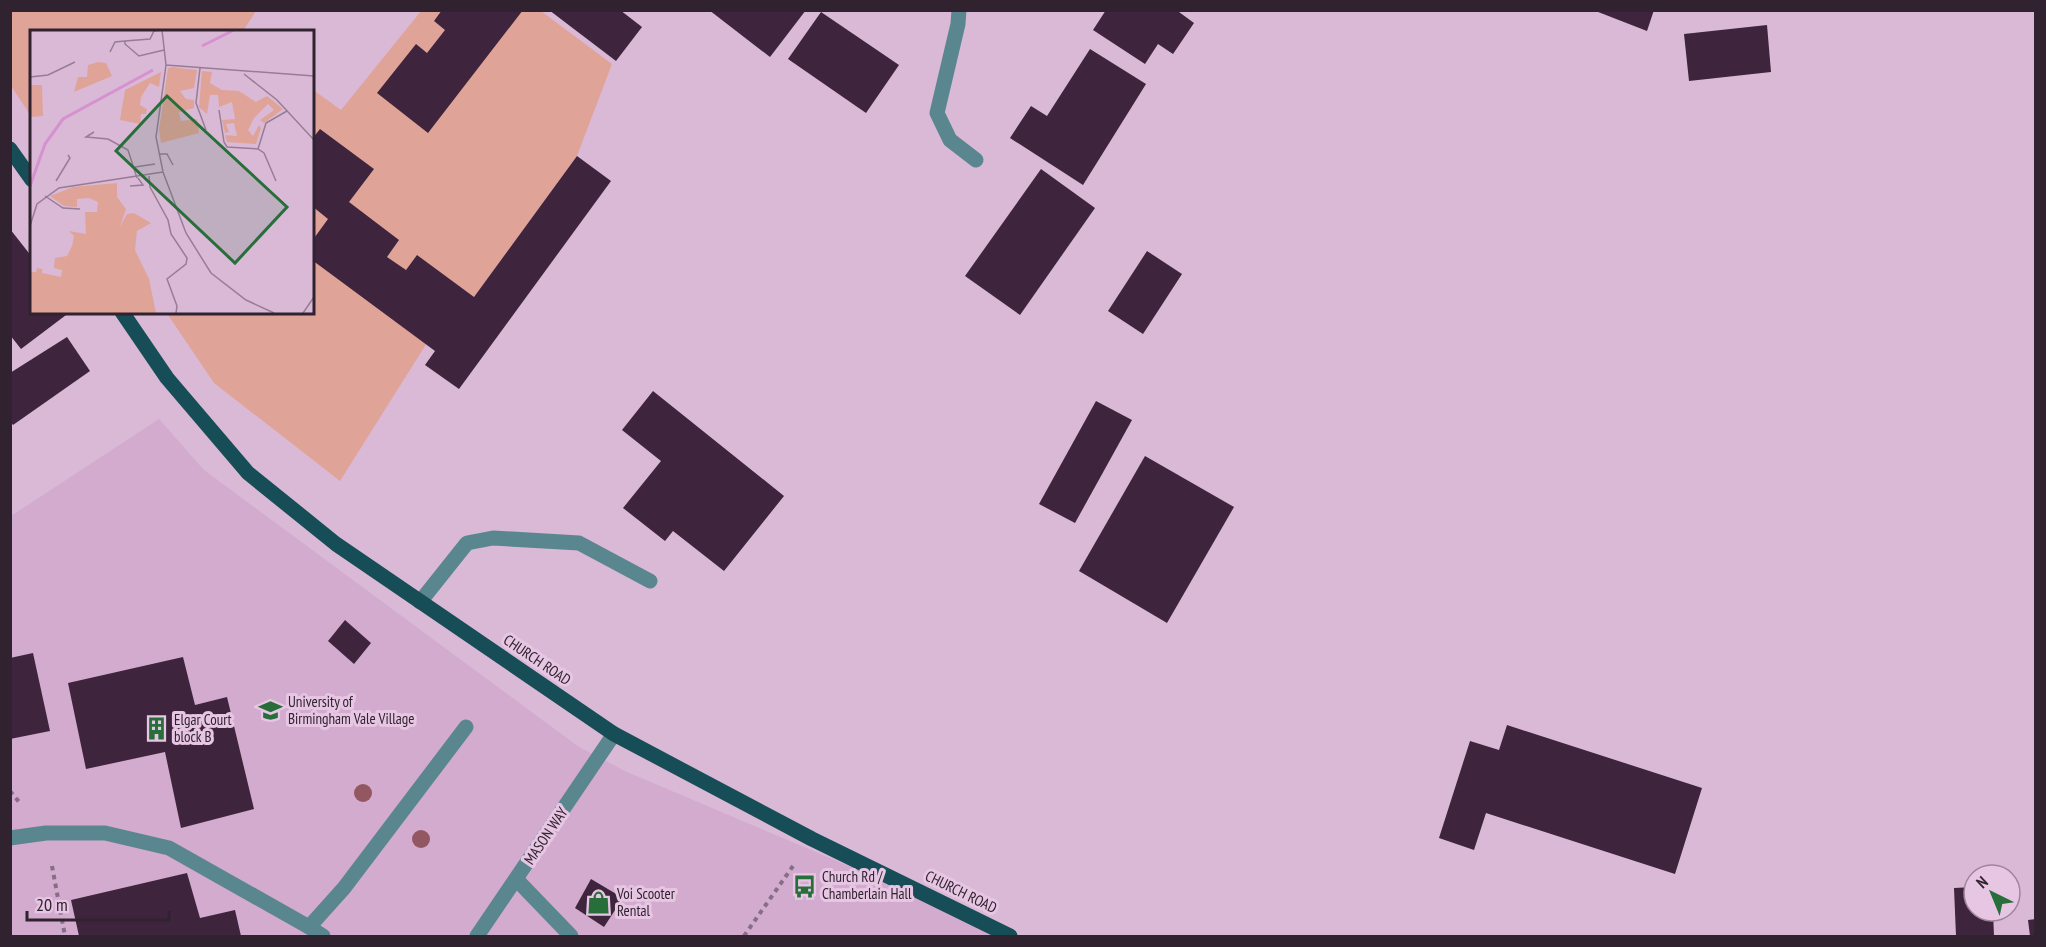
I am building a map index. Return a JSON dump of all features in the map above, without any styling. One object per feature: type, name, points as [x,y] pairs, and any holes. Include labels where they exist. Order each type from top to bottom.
[{"type":"main road","points":[[10,149],[30,177]]},
{"type":"main road","name":"CHURCH ROAD","points":[[123,314],[167,378],[248,473],[336,544],[614,734],[812,839],[1010,936]]},
{"type":"lane","points":[[959,10],[958,24],[937,113],[950,140],[976,160]]},
{"type":"lane","points":[[420,602],[467,543],[493,538],[579,543],[650,581]]},
{"type":"lane","points":[[309,927],[344,888],[466,727]]},
{"type":"lane","name":"MASON WAY","points":[[477,936],[614,734]]},
{"type":"lane","points":[[10,838],[46,833],[105,833],[169,848],[323,936]]},
{"type":"lane","points":[[517,880],[571,936]]},
{"type":"path","points":[[744,936],[812,839]]},
{"type":"shaded area","points":[[11,10],[256,11],[244,30],[30,30],[30,114],[11,86]]},
{"type":"shaded area","points":[[421,11],[541,11],[612,64],[577,156],[474,297],[459,287],[425,346],[340,481],[214,383],[167,314],[314,314],[314,90],[341,110]]},
{"type":"shaded area","name":"University of Birmingham Vale Village","points":[[159,419],[204,470],[579,747],[627,772],[981,922],[997,936],[11,936],[11,516]]},
{"type":"building","points":[[442,10],[523,10],[428,133],[377,93],[416,44],[427,53],[445,30],[434,21]]},
{"type":"building","points":[[549,10],[620,10],[642,27],[616,61]]},
{"type":"building","points":[[709,10],[806,10],[770,57]]},
{"type":"building","points":[[1106,10],[1180,10],[1179,12],[1194,23],[1173,54],[1158,44],[1145,64],[1093,30]]},
{"type":"building","points":[[1593,10],[1654,10],[1647,31]]},
{"type":"building","points":[[821,12],[899,65],[866,113],[788,59]]},
{"type":"building","points":[[1767,25],[1771,72],[1689,81],[1684,34]]},
{"type":"building","points":[[1090,49],[1146,84],[1083,185],[1010,138],[1031,106],[1047,116]]},
{"type":"building","points":[[320,129],[374,169],[349,202],[399,240],[387,257],[406,270],[417,255],[474,297],[577,156],[611,181],[459,389],[425,365],[435,351],[314,261],[314,238],[328,219],[314,208],[314,136]]},
{"type":"building","points":[[1041,169],[1095,208],[1020,315],[965,276]]},
{"type":"building","points":[[10,229],[30,254],[30,314],[67,314],[21,349],[10,335]]},
{"type":"building","points":[[1147,251],[1182,274],[1143,334],[1108,311]]},
{"type":"building","points":[[67,337],[90,371],[13,425],[10,421],[10,373]]},
{"type":"building","points":[[653,391],[784,496],[724,571],[673,531],[665,541],[623,508],[661,461],[622,430]]},
{"type":"building","points":[[1096,401],[1132,420],[1075,523],[1039,504]]},
{"type":"building","points":[[1145,456],[1234,507],[1167,623],[1079,571]]},
{"type":"building","points":[[345,620],[371,643],[354,664],[328,641]]},
{"type":"building","points":[[33,653],[50,731],[10,739],[10,658]]},
{"type":"building","name":"Elgar Court block B","points":[[183,657],[195,705],[227,697],[254,809],[181,828],[165,752],[86,769],[68,683]]},
{"type":"building","points":[[1507,725],[1702,788],[1675,874],[1486,813],[1474,850],[1439,838],[1470,741],[1499,750]]},
{"type":"building","points":[[187,873],[200,918],[235,910],[241,936],[79,936],[71,900]]},
{"type":"building","name":"Voi Scooter Rental","points":[[591,879],[623,898],[604,927],[575,908]]},
{"type":"building","points":[[1954,888],[1962,888],[1962,923],[1993,923],[1994,936],[1956,936]]},
{"type":"building","points":[[2036,919],[2036,936],[2030,936],[2028,920]]},
{"type":"place","name":"University of Birmingham Vale Village","points":[[270,711]]},
{"type":"place","name":"Elgar Court block B","points":[[156,729]]},
{"type":"place","name":"Church Rd / Chamberlain Hall","points":[[804,886]]},
{"type":"place","name":"Voi Scooter Rental","points":[[599,903]]}]
